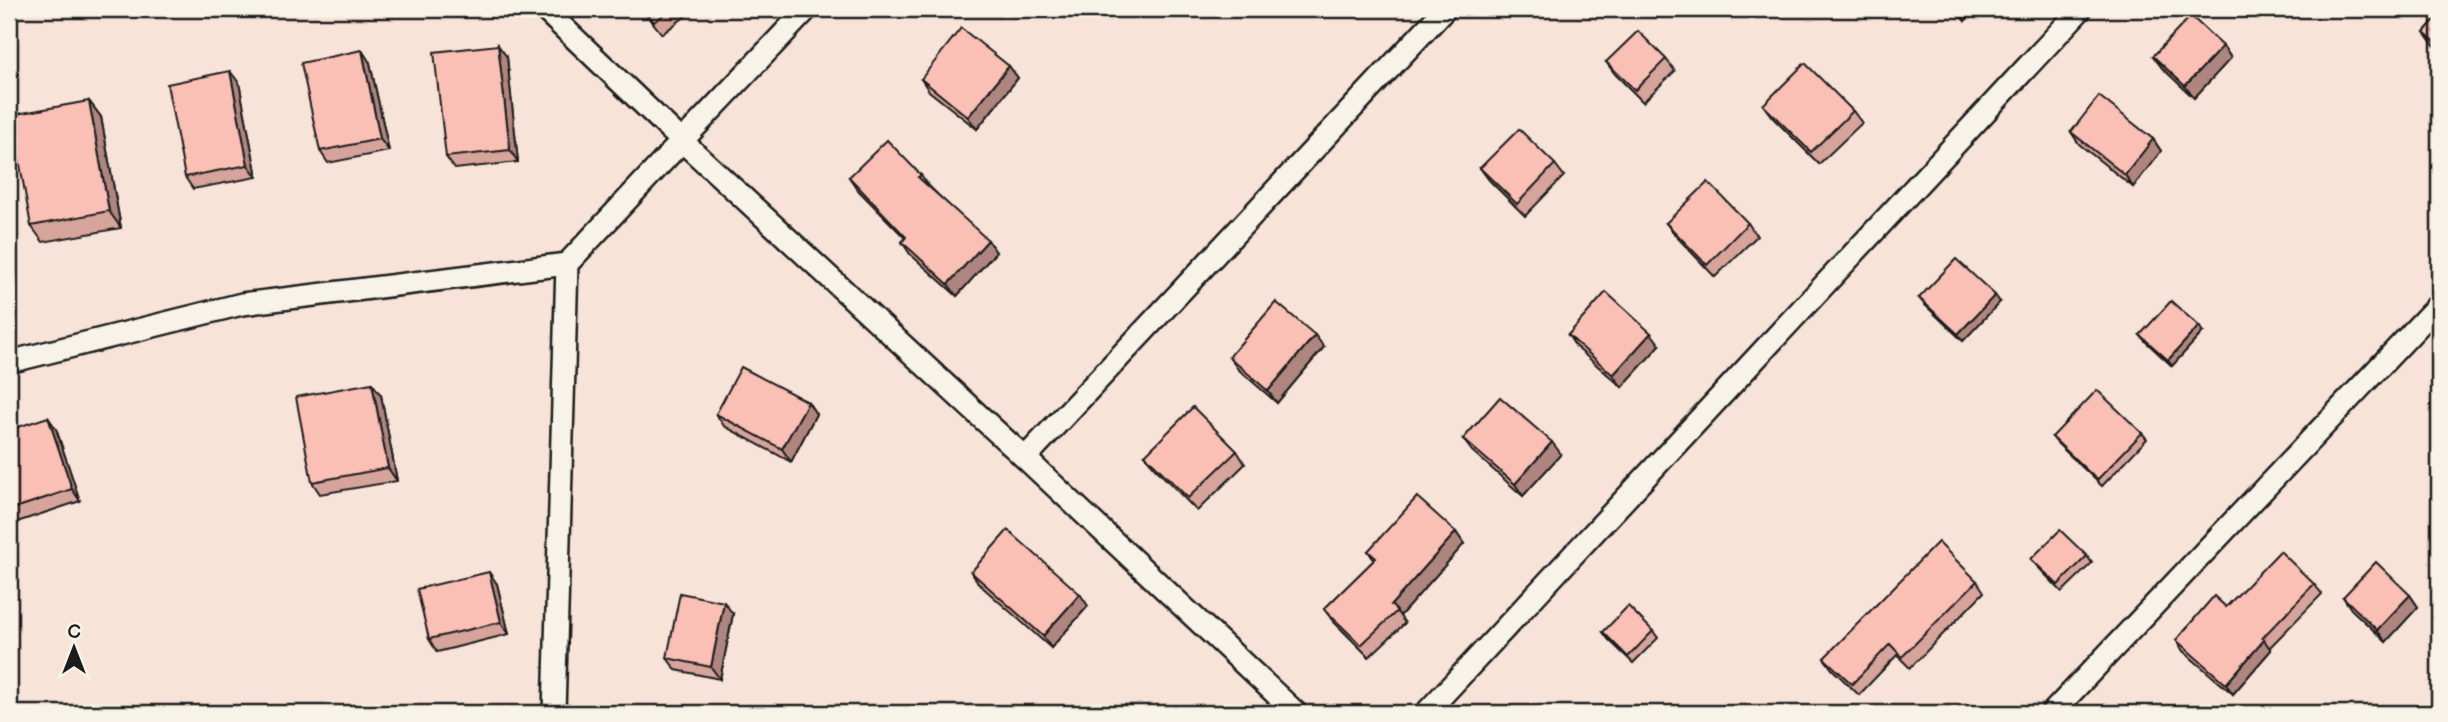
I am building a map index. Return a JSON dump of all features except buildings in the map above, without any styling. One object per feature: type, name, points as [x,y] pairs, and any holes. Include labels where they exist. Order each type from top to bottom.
[{"type":"lane","points":[[544,9],[1296,713]]},
{"type":"lane","points":[[9,362],[242,303],[567,264],[807,9]]},
{"type":"lane","points":[[1025,458],[1446,9]]},
{"type":"lane","points":[[1426,713],[2081,9]]},
{"type":"lane","points":[[554,713],[567,264]]},
{"type":"lane","points":[[2052,713],[2439,304]]}]
